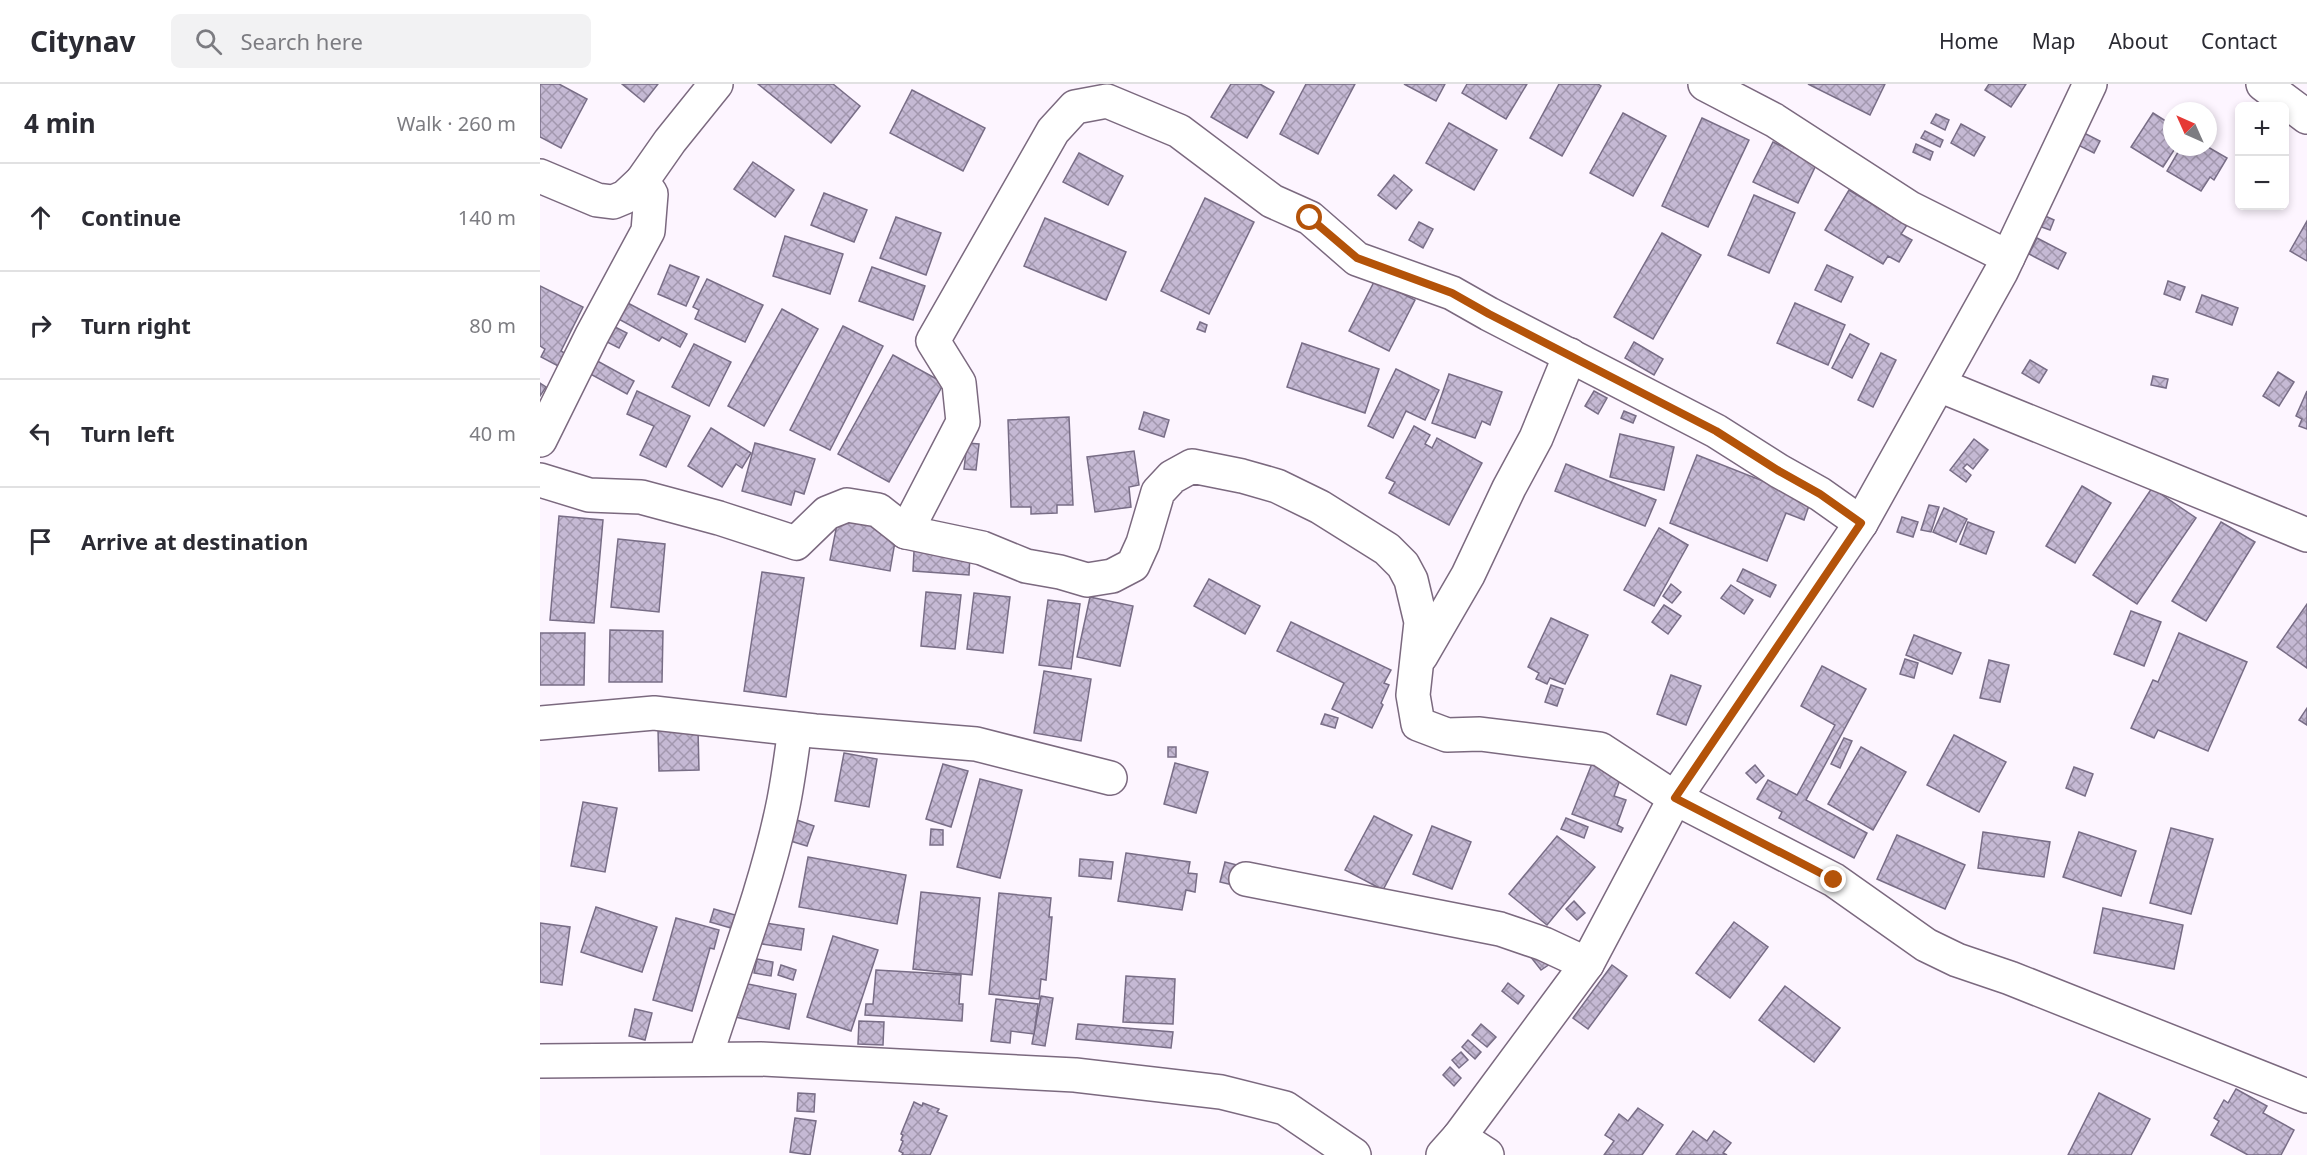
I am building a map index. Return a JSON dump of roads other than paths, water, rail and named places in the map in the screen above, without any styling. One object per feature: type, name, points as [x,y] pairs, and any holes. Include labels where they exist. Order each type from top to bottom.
[{"type":"street","points":[[540,176],[597,200],[613,202],[626,197],[642,181],[670,141],[716,84]]},
{"type":"street","points":[[1705,84],[1774,120],[1910,208],[2008,257]]},
{"type":"street","points":[[1487,1155],[1451,1146],[1587,964],[1675,798],[1861,523],[2008,257],[2090,84]]},
{"type":"street","points":[[2263,84],[2307,117]]},
{"type":"street","points":[[906,532],[963,422],[959,383],[933,340],[1053,131],[1075,106],[1107,101],[1179,130],[1272,201],[1310,218],[1357,258],[1452,293],[1716,431],[1820,494],[1861,523]]},
{"type":"street","points":[[540,440],[648,231],[651,194],[642,181]]},
{"type":"street","points":[[1419,660],[1468,575],[1509,488],[1536,438],[1570,355]]},
{"type":"street","points":[[1939,385],[2307,535]]},
{"type":"street","points":[[540,480],[590,495],[641,497],[719,518],[796,543],[827,513],[848,505],[878,510],[906,532],[982,548],[1026,566],[1087,580],[1112,576],[1133,565],[1143,543],[1158,492],[1172,477],[1192,466],[1277,486],[1320,507],[1387,549],[1403,565],[1411,580],[1421,622],[1419,660],[1413,695],[1418,724],[1447,735],[1480,734],[1600,749],[1675,798],[1834,880],[1926,945],[1957,960],[2021,982],[2307,1096]]},
{"type":"street","points":[[540,723],[654,713],[795,729],[976,744],[1110,778]]},
{"type":"street","points":[[705,1059],[729,981],[762,888],[782,809],[795,729]]},
{"type":"street","points":[[1246,879],[1500,929],[1544,944],[1587,964]]},
{"type":"street","points":[[540,1061],[761,1059],[1075,1075],[1221,1092],[1285,1108],[1354,1155]]}]
